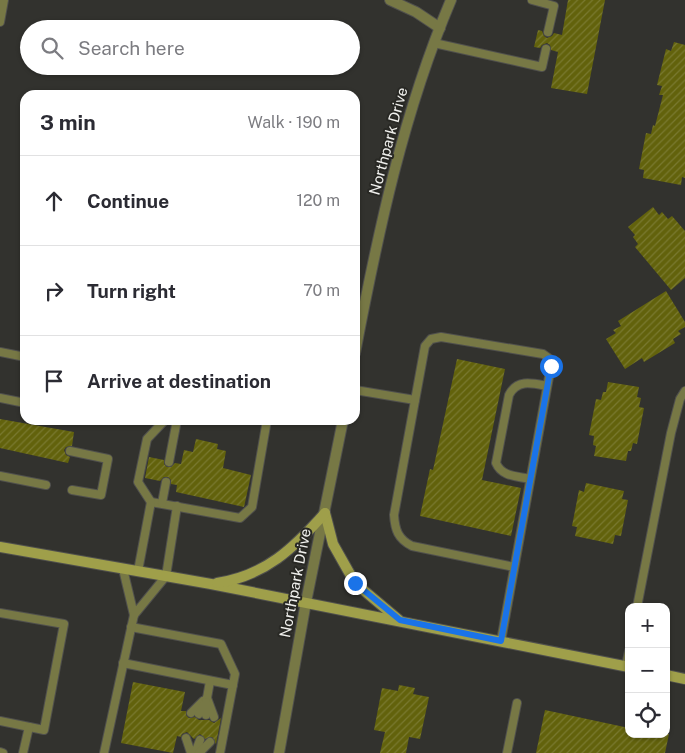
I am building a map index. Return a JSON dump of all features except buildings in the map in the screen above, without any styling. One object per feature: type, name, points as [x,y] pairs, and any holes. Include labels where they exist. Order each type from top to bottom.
[{"type":"main road","points":[[211,584],[243,577],[283,556],[307,534],[325,513]]},
{"type":"main road","points":[[325,513],[333,544],[355,583],[400,620]]},
{"type":"main road","points":[[0,548],[306,602],[625,667]]},
{"type":"main road","points":[[670,676],[685,679]]},
{"type":"street","points":[[390,0],[416,12],[440,28]]},
{"type":"street","name":"Northpark Drive","points":[[360,327],[394,169],[418,85],[451,0]]},
{"type":"street","name":"Northpark Drive","points":[[279,753],[306,602],[342,425]]},
{"type":"lane","points":[[0,22],[4,0]]},
{"type":"lane","points":[[532,0],[554,6],[548,32]]},
{"type":"lane","points":[[434,43],[542,67],[546,49]]},
{"type":"lane","points":[[501,641],[551,366],[550,359],[543,354],[441,337],[431,339],[425,346],[394,515],[397,533],[403,541],[412,546],[514,567]]},
{"type":"lane","points":[[0,352],[20,356]]},
{"type":"lane","points":[[530,479],[502,472],[496,463],[509,395],[512,390],[523,383],[547,386]]},
{"type":"lane","points":[[360,391],[415,400]]},
{"type":"lane","points":[[638,603],[672,433],[680,399],[685,391]]},
{"type":"lane","points":[[0,398],[20,402]]},
{"type":"lane","points":[[138,571],[151,502],[138,482],[147,439],[160,425]]},
{"type":"lane","points":[[170,462],[176,425]]},
{"type":"lane","points":[[151,502],[240,518],[252,507],[266,425]]},
{"type":"lane","points":[[70,451],[108,459],[101,495],[72,490]]},
{"type":"lane","points":[[0,476],[46,485]]},
{"type":"lane","points":[[162,504],[166,482]]},
{"type":"lane","points":[[104,753],[134,615],[166,576],[177,506]]},
{"type":"lane","points":[[123,569],[134,615]]},
{"type":"lane","points":[[0,613],[64,624],[44,730],[0,721]]},
{"type":"lane","points":[[131,627],[221,644],[235,674],[220,753]]},
{"type":"lane","points":[[123,663],[233,685]]},
{"type":"lane","points":[[198,714],[207,698],[210,681]]},
{"type":"lane","points":[[207,698],[214,717]]},
{"type":"lane","points":[[507,753],[517,703]]},
{"type":"lane","points":[[23,753],[29,727]]},
{"type":"lane","points":[[193,739],[194,753]]},
{"type":"lane","points":[[194,753],[210,742]]},
{"type":"route","points":[[355,583],[400,620],[501,641],[551,366]]}]
